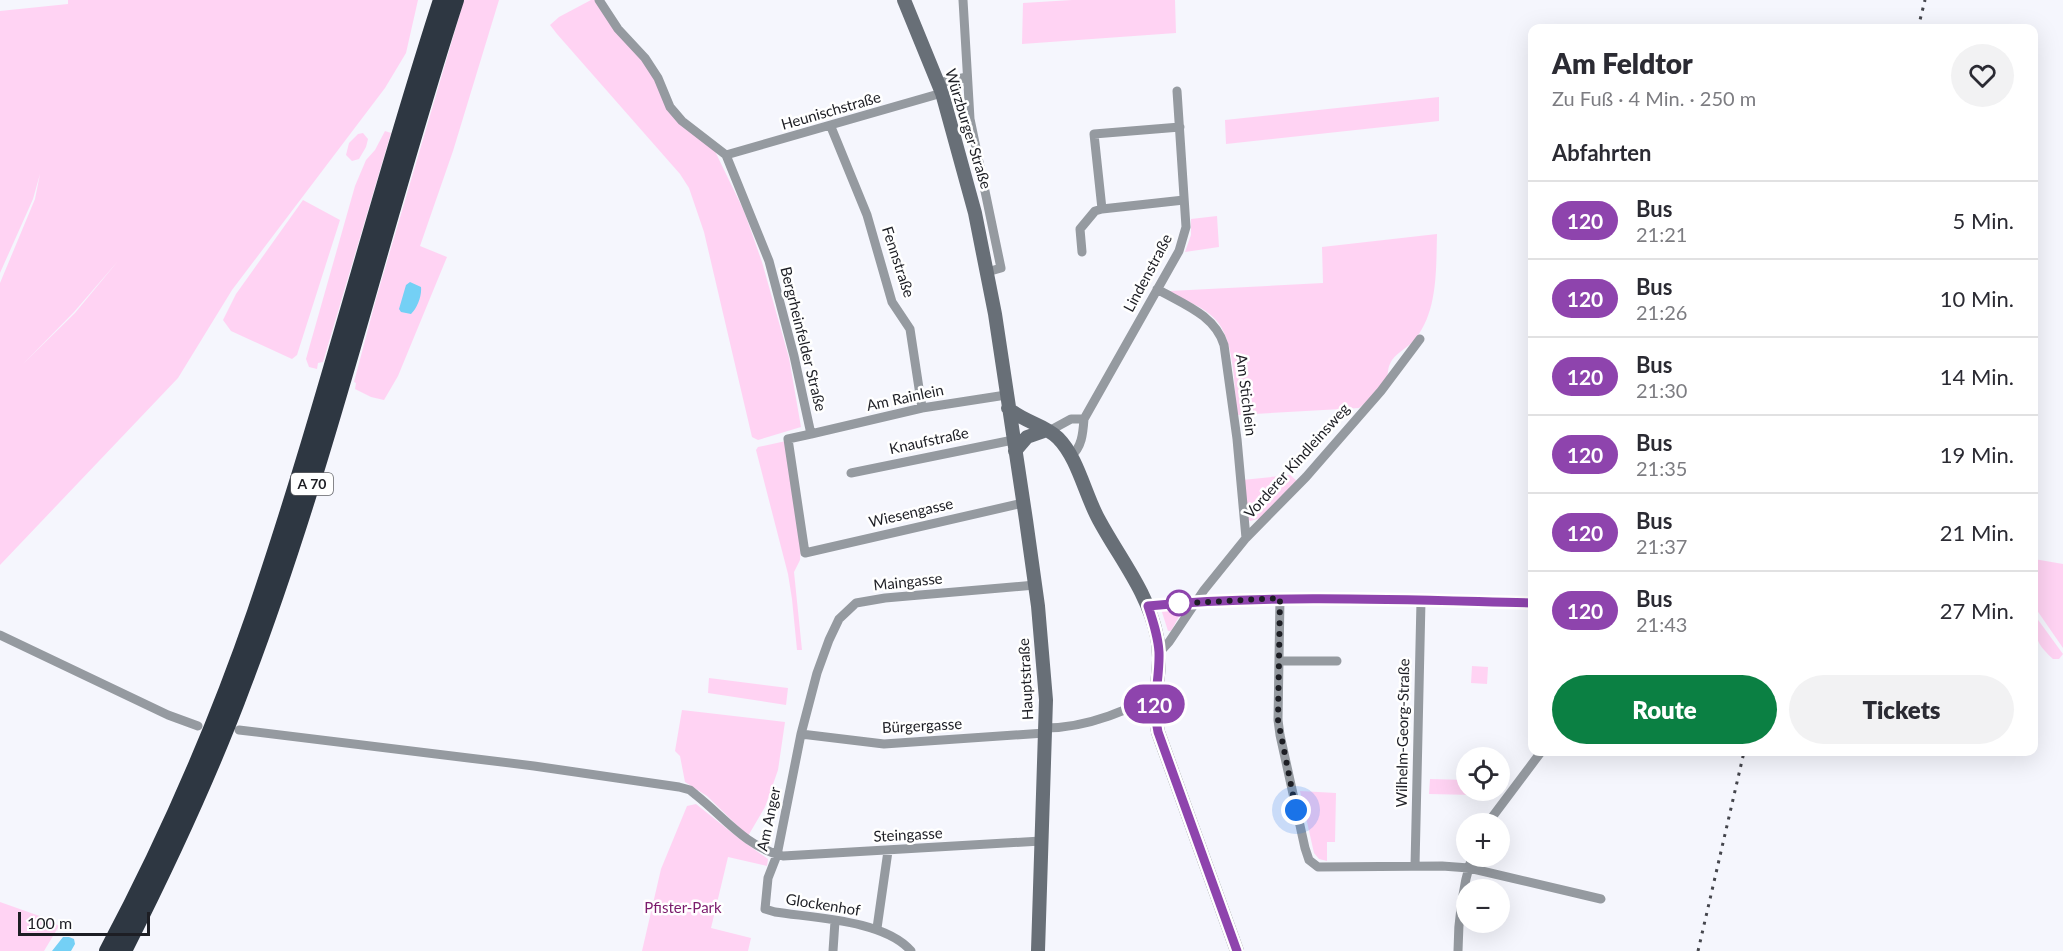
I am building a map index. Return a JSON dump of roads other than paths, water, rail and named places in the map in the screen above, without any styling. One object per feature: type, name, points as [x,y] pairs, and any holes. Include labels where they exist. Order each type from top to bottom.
[{"type":"highway","name":"A 70","points":[[107,951],[151,864],[187,784],[255,612],[310,442],[441,0]]},
{"type":"highway","name":"A 70","points":[[124,951],[197,799],[267,621],[324,446],[411,145],[456,0]]},
{"type":"main road","name":"Würzburger Straße","points":[[904,0],[940,88],[958,143],[987,272],[1007,401]]},
{"type":"main road","points":[[1007,401],[1017,416],[1048,430],[1060,440],[1098,519],[1128,566],[1148,606],[1158,639],[1159,653],[1154,702],[1160,741],[1237,951]]},
{"type":"main road","name":"Hauptstraße","points":[[1007,401],[1035,585],[1045,678],[1038,951]]},
{"type":"main road","points":[[1014,446],[1027,437],[1048,430]]},
{"type":"street","points":[[598,0],[618,29],[650,64],[670,107],[682,121],[726,155]]},
{"type":"street","points":[[963,0],[967,77]]},
{"type":"street","name":"Heunischstraße","points":[[726,155],[831,127],[967,77]]},
{"type":"street","name":"Würzburger Straße","points":[[967,77],[972,130],[1001,268],[987,272]]},
{"type":"street","name":"Lindenstraße","points":[[1070,457],[1076,453],[1083,437],[1084,419],[1179,251],[1185,236],[1177,91]]},
{"type":"street","name":"Fennstraße","points":[[831,127],[867,215],[892,302],[910,329],[922,408]]},
{"type":"street","points":[[1102,209],[1095,134],[1180,127]]},
{"type":"street","name":"Bergrheinfelder Straße","points":[[726,155],[769,261],[794,356],[811,434],[788,439],[805,553]]},
{"type":"street","points":[[1082,252],[1080,229],[1095,211],[1184,200]]},
{"type":"street","name":"Am Stichlein","points":[[1157,289],[1210,321],[1221,334],[1227,360],[1236,429],[1246,538]]},
{"type":"street","name":"Vorderer Kindleinsweg","points":[[1159,653],[1169,642],[1195,602],[1246,538],[1306,477],[1381,391],[1420,339]]},
{"type":"street","name":"Am Rainlein","points":[[811,434],[922,408],[1007,401]]},
{"type":"street","points":[[1048,430],[1071,419],[1084,419]]},
{"type":"street","name":"Knaufstraße","points":[[851,472],[1014,446]]},
{"type":"street","name":"Wiesengasse","points":[[805,553],[1023,503]]},
{"type":"street","name":"Maingasse","points":[[801,734],[817,673],[829,640],[839,619],[856,603],[885,598],[1035,585]]},
{"type":"street","points":[[1148,606],[1280,598],[1528,603]]},
{"type":"street","points":[[1280,598],[1278,720],[1309,860],[1318,867],[1469,868],[1601,899]]},
{"type":"street","name":"Wilhelm-Georg-Straße","points":[[1415,866],[1421,601]]},
{"type":"street","points":[[0,635],[168,715],[198,726]]},
{"type":"street","points":[[1280,661],[1337,661]]},
{"type":"street","name":"Bürgergasse","points":[[801,734],[884,744],[1045,730],[1082,724],[1142,703],[1154,702]]},
{"type":"street","points":[[239,730],[534,766],[679,787],[690,790],[747,841],[777,855]]},
{"type":"street","name":"Am Anger","points":[[765,909],[768,878],[777,855],[801,734]]},
{"type":"street","points":[[1495,813],[1538,756]]},
{"type":"street","name":"Steingasse","points":[[777,855],[795,856],[1041,841]]},
{"type":"street","name":"Glockenhof","points":[[877,928],[888,851]]},
{"type":"street","points":[[1458,951],[1458,930],[1469,868]]},
{"type":"street","name":"Glockenhof","points":[[765,909],[877,928],[905,944],[911,951]]},
{"type":"street","points":[[833,951],[835,921]]},
{"type":"water","points":[[410,282],[421,287],[419,302],[411,314],[401,312],[399,309],[406,285]]},
{"type":"water","points":[[63,937],[74,939],[75,944],[71,951],[52,951]]},
{"type":"railway","points":[[1919,24],[1925,0]]},
{"type":"railway","points":[[1698,951],[1743,756]]},
{"type":"park label","name":"Pfister-Park","points":[[683,908]]}]
